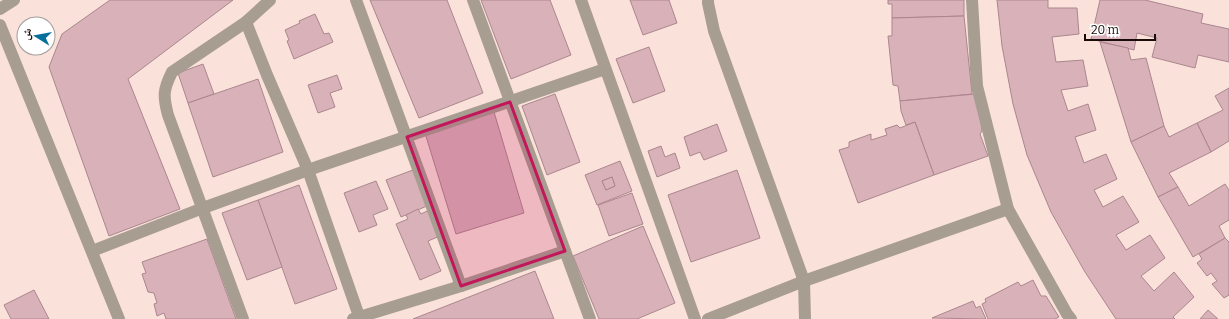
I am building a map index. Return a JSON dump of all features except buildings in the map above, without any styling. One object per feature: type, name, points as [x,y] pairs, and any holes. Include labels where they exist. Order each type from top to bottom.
[{"type":"street","points":[[0,9],[14,0]]},
{"type":"street","points":[[243,319],[168,115],[164,95],[166,84],[172,72],[246,22],[270,0]]},
{"type":"street","points":[[356,0],[461,286]]},
{"type":"street","points":[[472,0],[590,319]]},
{"type":"street","points":[[581,0],[695,319]]},
{"type":"street","points":[[708,0],[714,31],[804,280],[805,319]]},
{"type":"street","points":[[972,0],[977,86],[1008,209],[1071,319]]},
{"type":"street","points":[[246,22],[308,170],[357,318],[461,286],[565,251]]},
{"type":"street","points":[[0,25],[119,319]]},
{"type":"street","points":[[92,251],[202,208],[308,170],[605,69]]},
{"type":"street","points":[[708,319],[804,280],[1008,209]]},
{"type":"highlighted area","points":[[510,102],[565,251],[461,286],[407,137]]}]
